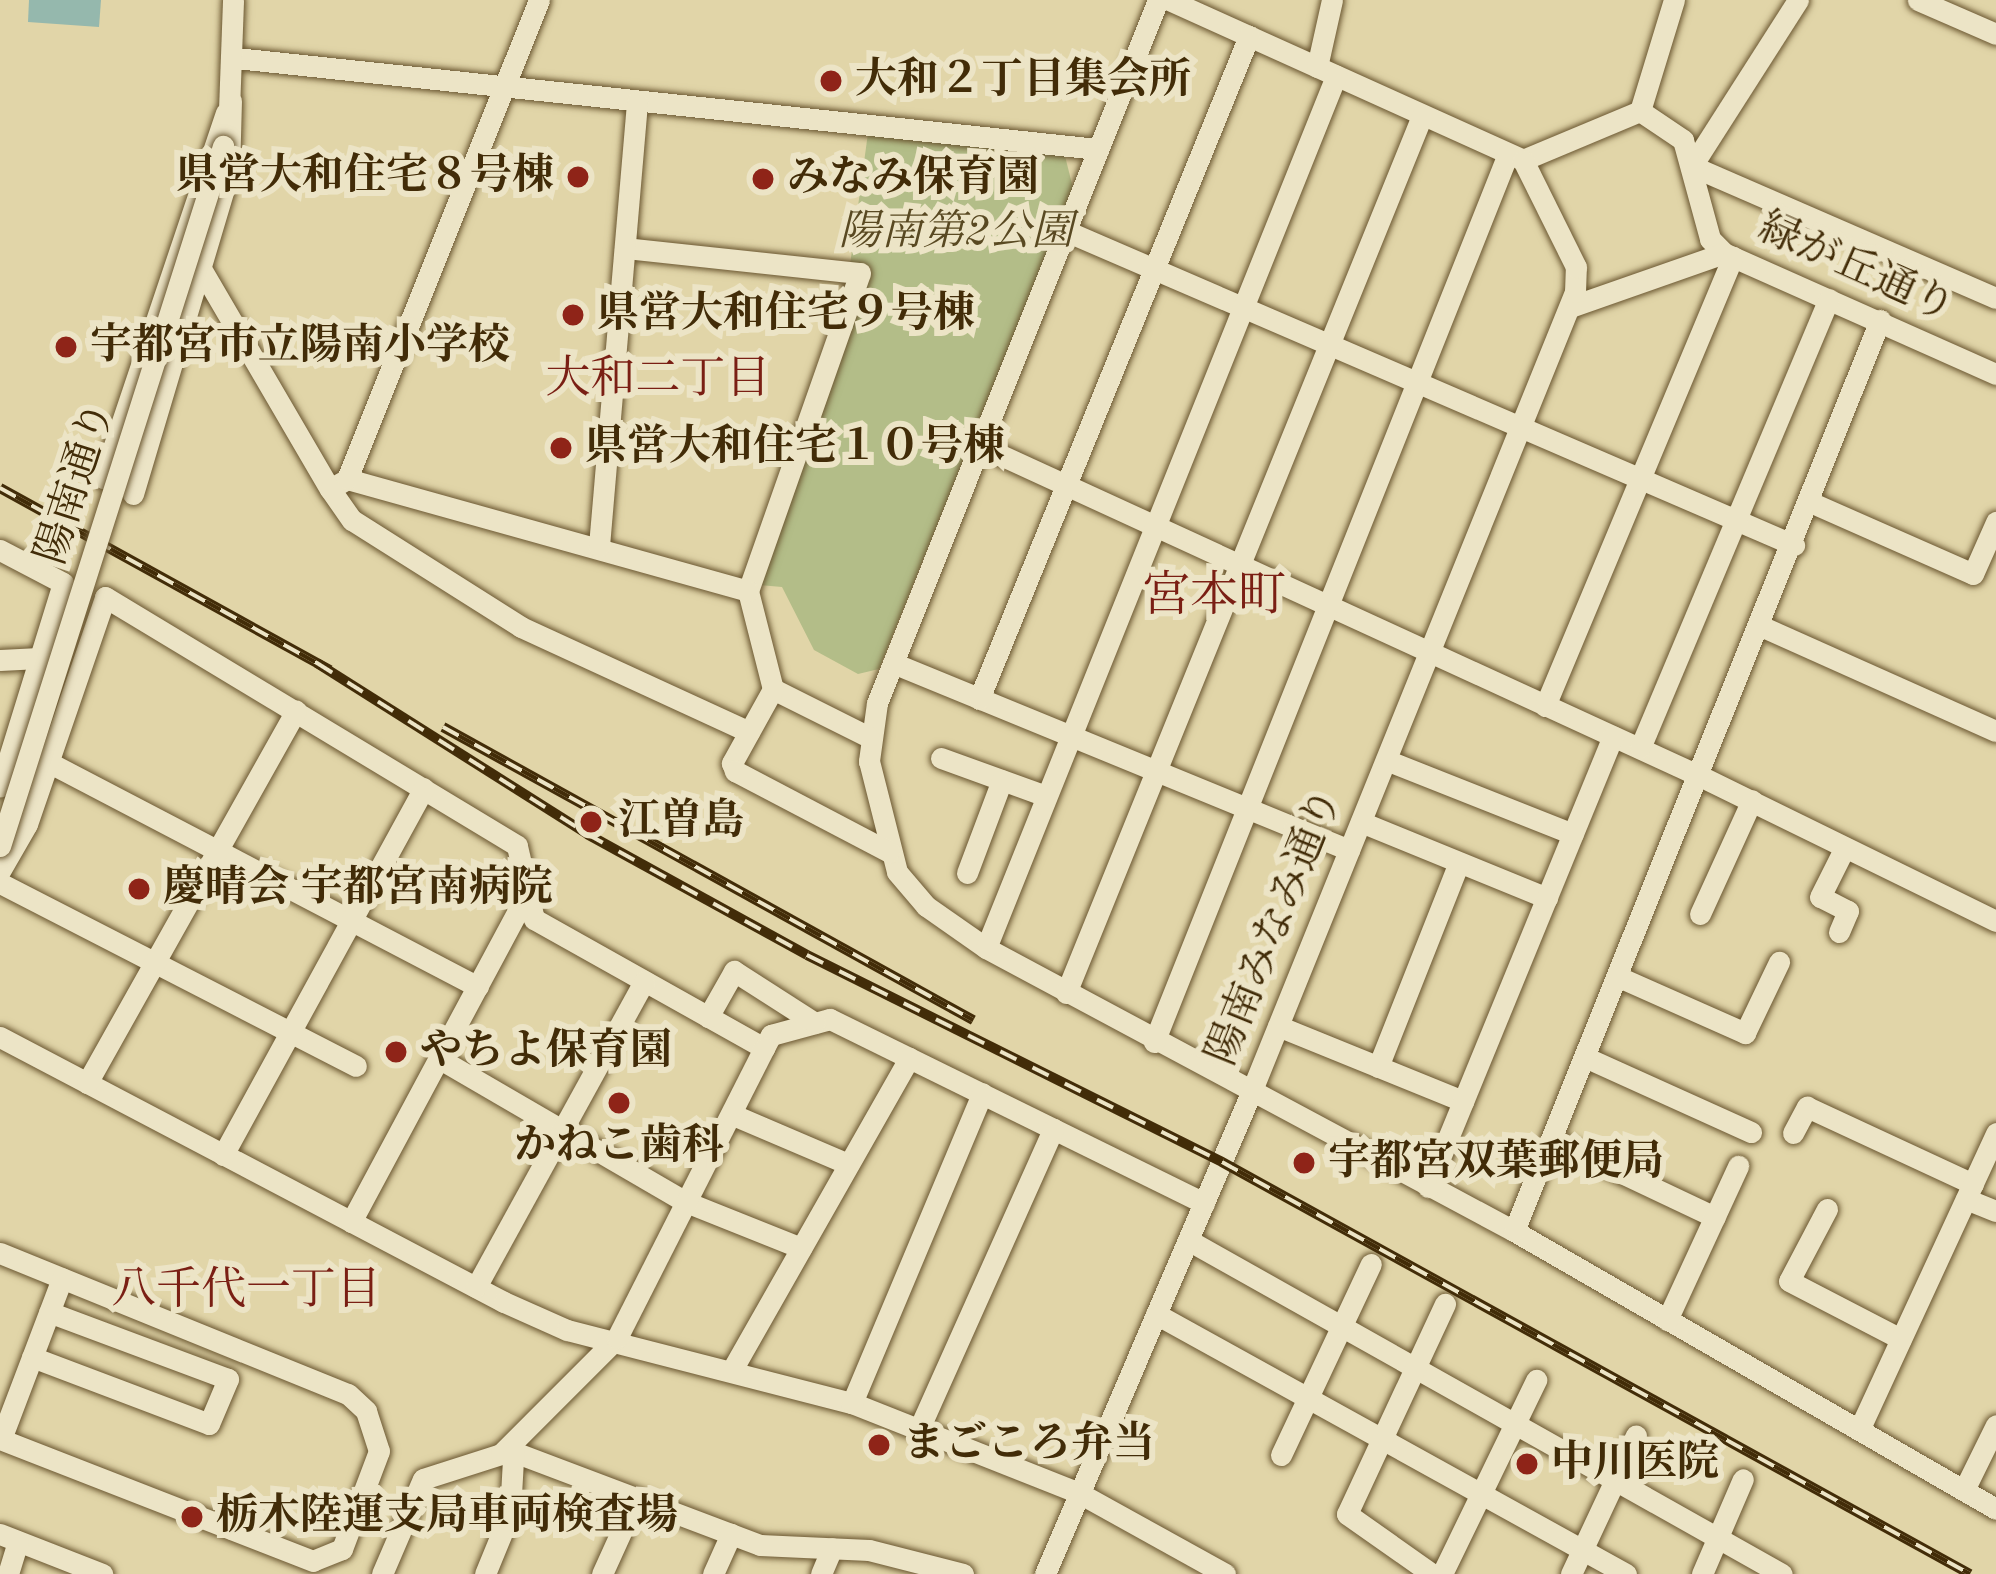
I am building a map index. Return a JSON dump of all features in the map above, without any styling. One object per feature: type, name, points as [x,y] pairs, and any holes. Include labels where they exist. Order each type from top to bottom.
[{"type":"street","name":"陽南通り","points":[[0,846],[223,146],[236,58],[232,0]]},
{"type":"street","points":[[339,484],[539,0]]},
{"type":"street","points":[[1158,0],[893,663],[869,737],[889,852],[910,890],[986,948],[1250,1095],[1514,1232],[1996,1509]]},
{"type":"street","points":[[1169,0],[1516,157],[1576,268],[1570,307],[1728,255]]},
{"type":"street","points":[[986,948],[1243,305],[1327,72],[1332,0]]},
{"type":"street","points":[[1154,1042],[1250,810],[1326,606],[1516,157],[1640,111],[1674,0]]},
{"type":"street","points":[[1798,0],[1692,166],[1996,298]]},
{"type":"street","points":[[1918,0],[1996,34]]},
{"type":"street","points":[[979,699],[1070,486],[1249,36]]},
{"type":"street","points":[[236,58],[1098,149]]},
{"type":"street","points":[[133,494],[203,272],[229,172],[231,101]]},
{"type":"street","points":[[103,478],[231,101]]},
{"type":"street","points":[[599,546],[638,102]]},
{"type":"street","name":"緑が丘通り","points":[[1640,111],[1677,133],[1692,166],[1710,239],[1728,255],[1996,374]]},
{"type":"street","points":[[1066,993],[1422,116]]},
{"type":"street","points":[[1066,231],[1794,545]]},
{"type":"street","points":[[625,248],[860,273],[748,592],[773,689],[749,732],[735,771],[889,852]]},
{"type":"street","points":[[1545,706],[1728,255]]},
{"type":"street","points":[[203,272],[339,484],[352,520],[521,627],[749,732]]},
{"type":"street","points":[[1640,748],[1829,298]]},
{"type":"street","name":"陽南みなみ通り","points":[[1045,1574],[1250,1095],[1570,307]]},
{"type":"street","points":[[1514,1232],[1763,627],[1880,320]]},
{"type":"street","points":[[981,446],[1702,776],[1843,850],[1996,921]]},
{"type":"street","points":[[339,484],[599,546],[748,592]]},
{"type":"street","points":[[1810,502],[1973,574],[1996,522]]},
{"type":"street","points":[[0,550],[63,583],[0,786]]},
{"type":"street","points":[[0,871],[48,762],[105,597],[517,846],[534,919],[764,1048]]},
{"type":"street","points":[[1763,627],[1996,731]]},
{"type":"street","points":[[0,660],[39,658]]},
{"type":"street","points":[[893,663],[1349,850]]},
{"type":"street","points":[[773,689],[869,737]]},
{"type":"street","points":[[87,1083],[296,711]]},
{"type":"street","points":[[1428,1187],[1613,736]]},
{"type":"street","points":[[941,758],[1046,796]]},
{"type":"street","points":[[1386,760],[1573,834]]},
{"type":"street","points":[[48,762],[478,987]]},
{"type":"street","points":[[967,873],[1002,780]]},
{"type":"street","points":[[224,1155],[424,788]]},
{"type":"street","points":[[1700,914],[1752,800]]},
{"type":"street","points":[[1360,822],[1546,898]]},
{"type":"street","points":[[1839,932],[1848,910],[1820,897],[1843,850]]},
{"type":"street","points":[[1378,1067],[1460,862]]},
{"type":"street","points":[[0,884],[356,1066]]},
{"type":"street","points":[[351,1222],[526,894]]},
{"type":"street","points":[[1621,978],[1745,1033],[1779,962]]},
{"type":"street","points":[[708,1017],[734,971],[815,1023]]},
{"type":"street","points":[[476,1288],[644,981]]},
{"type":"street","points":[[382,1574],[423,1479],[514,1446],[617,1338],[772,1035],[830,1018],[1204,1203]]},
{"type":"street","points":[[1278,1027],[1463,1101]]},
{"type":"street","points":[[0,1037],[476,1288],[567,1330],[617,1338],[852,1403],[1079,1493],[1225,1574]]},
{"type":"street","points":[[732,1370],[909,1058]]},
{"type":"street","points":[[1587,1058],[1750,1132]]},
{"type":"street","points":[[440,1059],[686,1202],[801,1248]]},
{"type":"street","points":[[852,1403],[982,1093]]},
{"type":"street","points":[[1793,1133],[1807,1107],[1969,1191],[1996,1211]]},
{"type":"street","points":[[731,1114],[848,1164]]},
{"type":"street","points":[[919,1430],[1053,1129]]},
{"type":"street","points":[[1552,1140],[1715,1217]]},
{"type":"street","points":[[1859,1430],[1993,1147]]},
{"type":"street","points":[[1667,1320],[1738,1166]]},
{"type":"street","points":[[1827,1209],[1789,1281],[1901,1340]]},
{"type":"street","points":[[1188,1240],[1782,1574]]},
{"type":"street","points":[[0,1253],[62,1278],[348,1394],[366,1412],[379,1451],[342,1550],[325,1561],[0,1439],[62,1278]]},
{"type":"street","points":[[1281,1455],[1371,1264]]},
{"type":"street","points":[[1432,1574],[1347,1514],[1444,1304]]},
{"type":"street","points":[[32,1357],[209,1424],[228,1379],[49,1312]]},
{"type":"street","points":[[1156,1315],[1626,1574]]},
{"type":"street","points":[[1442,1574],[1536,1380]]},
{"type":"street","points":[[1964,1490],[1996,1425]]},
{"type":"street","points":[[1571,1574],[1636,1435]]},
{"type":"street","points":[[514,1446],[731,1534],[788,1550],[832,1548],[963,1574]]},
{"type":"street","points":[[485,1574],[511,1513],[514,1446]]},
{"type":"street","points":[[1702,1574],[1743,1479]]},
{"type":"street","points":[[602,1574],[636,1499]]},
{"type":"street","points":[[713,1574],[731,1534]]},
{"type":"street","points":[[8,1574],[9,1537],[62,1567],[101,1574]]},
{"type":"street","points":[[820,1574],[832,1548]]},
{"type":"green space","name":"陽南第2公園","points":[[868,133],[1064,152],[1073,188],[879,669],[858,674],[814,650],[782,587],[759,585],[871,268],[850,265]]},
{"type":"water","points":[[29,0],[101,0],[99,27],[28,22]]},
{"type":"railway","points":[[0,488],[330,670]]},
{"type":"railway","points":[[317,663],[587,834],[807,955],[1222,1162],[1970,1574]]},
{"type":"railway","points":[[443,727],[973,1020]]},
{"type":"place","name":"大和２丁目集会所","points":[[831,81]]},
{"type":"place","name":"県営大和住宅８号棟","points":[[578,177]]},
{"type":"place","name":"みなみ保育園","points":[[763,179]]},
{"type":"place","name":"県営大和住宅９号棟","points":[[573,315]]},
{"type":"place","name":"宇都宮市立陽南小学校","points":[[66,347]]},
{"type":"place","name":"県営大和住宅１０号棟","points":[[561,448]]},
{"type":"place","name":"江曽島","points":[[591,822]]},
{"type":"place","name":"慶晴会 宇都宮南病院","points":[[139,889]]},
{"type":"place","name":"やちよ保育園","points":[[396,1052]]},
{"type":"place","name":"かねこ歯科","points":[[619,1103]]},
{"type":"place","name":"宇都宮双葉郵便局","points":[[1304,1163]]},
{"type":"place","name":"まごころ弁当","points":[[879,1445]]},
{"type":"place","name":"中川医院","points":[[1527,1464]]},
{"type":"place","name":"栃木陸運支局車両検査場","points":[[192,1517]]},
{"type":"district","name":"大和二丁目","points":[[658,381]]},
{"type":"district","name":"宮本町","points":[[1214,598]]},
{"type":"district","name":"八千代一丁目","points":[[246,1292]]}]
